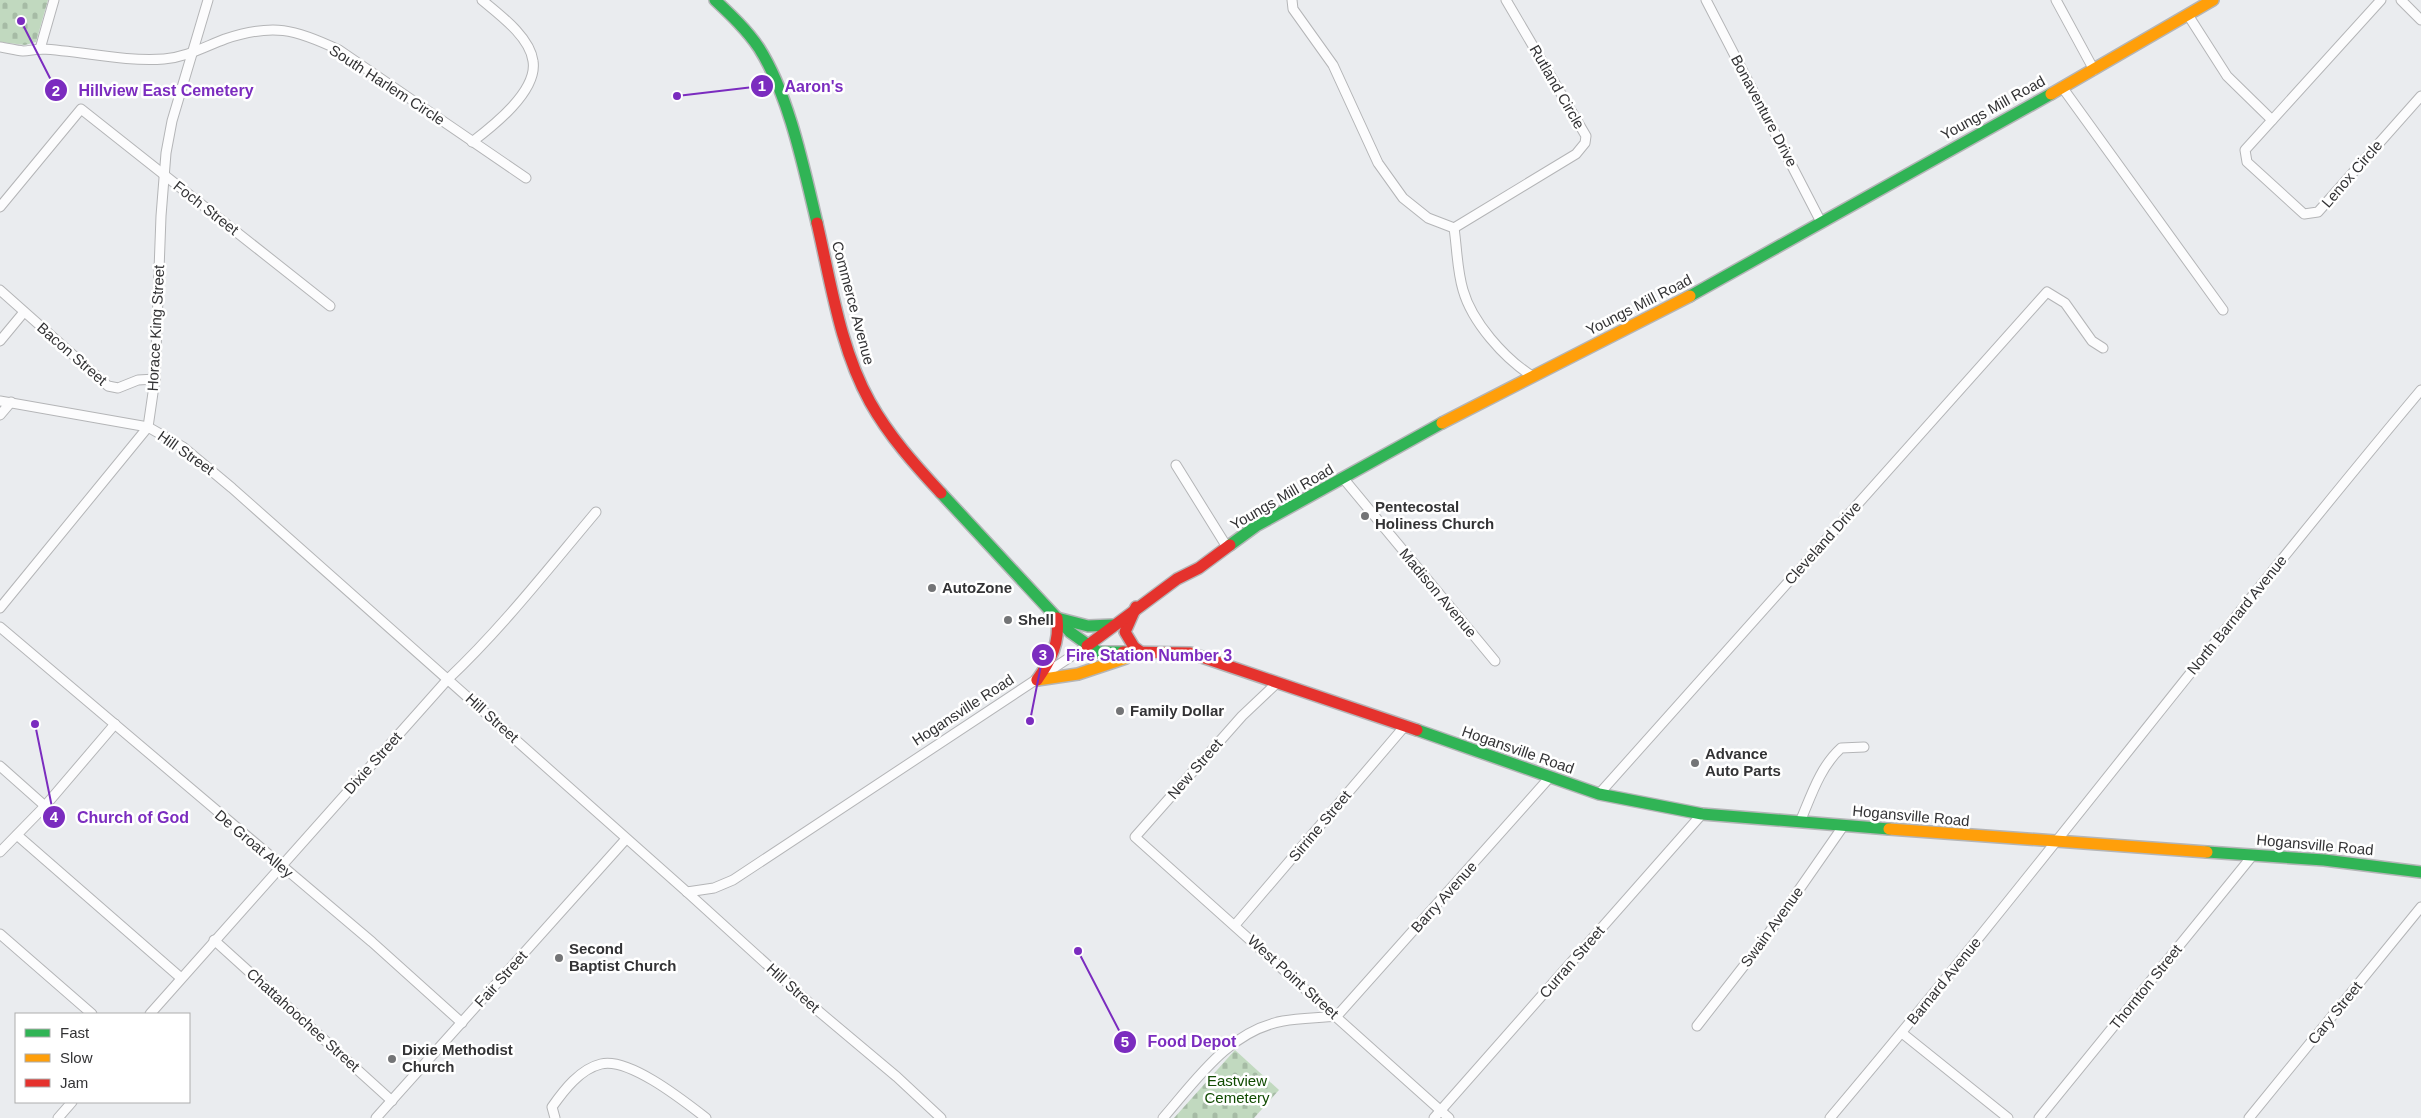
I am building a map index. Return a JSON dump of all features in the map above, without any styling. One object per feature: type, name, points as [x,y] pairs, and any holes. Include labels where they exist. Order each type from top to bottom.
[{"type":"main road","name":"Commerce Avenue","points":[[715,0],[733,16],[752,38],[766,59],[780,93],[801,157],[846,343],[871,406],[923,471],[1057,618],[1087,646]]},
{"type":"main road","name":"Youngs Mill Road","points":[[1087,646],[1136,607],[1256,526],[1532,376],[1679,302],[2094,70],[2213,0]]},
{"type":"main road","points":[[1136,607],[1125,632],[1134,647],[1142,652]]},
{"type":"main road","points":[[1037,680],[1053,656],[1057,645],[1060,631],[1057,618],[1088,626],[1113,625]]},
{"type":"main road","name":"Hogansville Road","points":[[1087,646],[1098,652],[1190,653],[1599,794],[1702,814],[2055,842],[2253,855],[2376,865],[2421,872]]},
{"type":"main road","points":[[1037,680],[1078,674],[1099,665],[1142,652]]},
{"type":"street","points":[[40,49],[54,0]]},
{"type":"street","name":"Horace King Street","points":[[148,427],[154,379],[163,174],[172,121],[208,0]]},
{"type":"street","points":[[472,142],[504,115],[522,94],[532,74],[534,62],[523,39],[482,0]]},
{"type":"street","points":[[1292,0],[1294,9],[1333,65],[1378,163],[1403,198],[1428,218],[1454,228],[1463,290],[1485,332],[1518,368],[1532,376]]},
{"type":"street","name":"Rutland Circle","points":[[1454,228],[1576,154],[1585,143],[1586,136],[1506,0]]},
{"type":"street","name":"Bonaventure Drive","points":[[1706,0],[1821,222]]},
{"type":"street","points":[[2056,0],[2094,70]]},
{"type":"street","name":"Lenox Circle","points":[[2381,0],[2245,150],[2247,162],[2304,214],[2318,212],[2421,96]]},
{"type":"street","points":[[2401,0],[2421,20]]},
{"type":"street","points":[[2188,15],[2227,76],[2272,120]]},
{"type":"street","name":"South Harlem Circle","points":[[0,47],[24,51],[40,49],[125,58],[164,59],[191,55],[225,39],[259,30],[289,30],[310,36],[339,50],[526,178]]},
{"type":"street","points":[[2062,87],[2223,310]]},
{"type":"street","name":"Foch Street","points":[[0,207],[81,110],[330,306]]},
{"type":"street","name":"Bacon Street","points":[[0,290],[108,386],[118,388],[138,380],[154,379]]},
{"type":"street","name":"Cleveland Drive","points":[[1599,794],[2047,292],[2064,303],[2092,341],[2103,348]]},
{"type":"street","points":[[0,341],[24,312]]},
{"type":"street","name":"North Barnard Avenue","points":[[2055,842],[2421,390]]},
{"type":"street","name":"Hill Street","points":[[0,401],[148,427],[183,447],[448,679],[816,1009],[897,1077],[941,1118]]},
{"type":"street","points":[[0,415],[11,402]]},
{"type":"street","points":[[0,608],[148,427]]},
{"type":"street","points":[[1176,465],[1227,547]]},
{"type":"street","name":"Madison Avenue","points":[[1343,478],[1494,661]]},
{"type":"street","name":"Dixie Street","points":[[151,1013],[448,679],[470,658],[525,597],[596,512]]},
{"type":"street","name":"De Groat Alley","points":[[0,626],[280,866],[372,942],[462,1023]]},
{"type":"street","name":"Hogansville Road","points":[[687,892],[714,888],[733,880],[939,742],[1087,646]]},
{"type":"street","name":"New Street","points":[[1135,837],[1242,716],[1278,682]]},
{"type":"street","points":[[0,852],[45,806],[115,724]]},
{"type":"street","name":"Sirrine Street","points":[[1235,925],[1404,727]]},
{"type":"street","points":[[1800,822],[1823,770],[1834,754],[1841,748],[1864,748]]},
{"type":"street","points":[[0,766],[45,806]]},
{"type":"street","name":"Barry Avenue","points":[[1337,1016],[1550,777]]},
{"type":"street","name":"Curran Street","points":[[1434,1118],[1702,814]]},
{"type":"street","name":"Swain Avenue","points":[[1697,1026],[1764,940],[1844,825]]},
{"type":"street","points":[[17,835],[181,978]]},
{"type":"street","name":"West Point Street","points":[[1135,837],[1449,1118]]},
{"type":"street","name":"Fair Street","points":[[376,1118],[626,839]]},
{"type":"street","name":"Barnard Avenue","points":[[1830,1118],[2055,842]]},
{"type":"street","name":"Thornton Street","points":[[2039,1118],[2253,855]]},
{"type":"street","name":"Cary Street","points":[[2253,1117],[2421,907]]},
{"type":"street","points":[[0,934],[91,1013]]},
{"type":"street","name":"Chattahoochee Street","points":[[214,940],[392,1100]]},
{"type":"street","points":[[1163,1118],[1224,1050],[1240,1038],[1261,1027],[1283,1021],[1337,1016]]},
{"type":"street","points":[[1902,1032],[2008,1118]]},
{"type":"street","points":[[555,1118],[552,1107],[581,1072],[603,1063],[641,1072],[682,1099],[706,1118]]},
{"type":"street","points":[[58,1118],[71,1103]]},
{"type":"green space","points":[[0,0],[48,0],[36,42],[25,45],[0,42]]},
{"type":"green space","name":"Eastview Cemetery","points":[[1235,1050],[1279,1090],[1254,1118],[1174,1118]]},
{"type":"traffic: fast","points":[[715,0],[749,35],[770,67],[794,133],[817,223]]},
{"type":"traffic: fast","points":[[1690,296],[2051,94]]},
{"type":"traffic: fast","points":[[1230,545],[1256,526],[1442,423]]},
{"type":"traffic: fast","points":[[941,493],[1070,632],[1098,652],[1123,652]]},
{"type":"traffic: fast","points":[[1057,618],[1088,626],[1113,625]]},
{"type":"traffic: fast","points":[[1417,730],[1599,794],[1702,814],[1889,829]]},
{"type":"traffic: fast","points":[[2207,852],[2324,860],[2421,872]]},
{"type":"traffic: slow","points":[[2051,94],[2213,0]]},
{"type":"traffic: slow","points":[[1442,423],[1690,296]]},
{"type":"traffic: slow","points":[[1037,680],[1078,674],[1126,658]]},
{"type":"traffic: slow","points":[[1889,829],[2207,852]]},
{"type":"traffic: jam","points":[[817,223],[838,315],[851,360],[860,381],[877,415],[912,461],[941,493]]},
{"type":"traffic: jam","points":[[1087,646],[1177,579],[1199,568],[1230,545]]},
{"type":"traffic: jam","points":[[1136,607],[1125,632],[1134,647],[1142,653]]},
{"type":"traffic: jam","points":[[1037,680],[1056,643],[1057,618]]},
{"type":"traffic: jam","points":[[1123,652],[1190,653],[1417,730]]},
{"type":"place","name":"Hillview East Cemetery","points":[[21,21]]},
{"type":"place","name":"Aaron's","points":[[677,96]]},
{"type":"place","name":"Pentecostal Holiness Church","points":[[1365,516]]},
{"type":"place","name":"AutoZone","points":[[932,588]]},
{"type":"place","name":"Shell","points":[[1008,620]]},
{"type":"place","name":"Family Dollar","points":[[1120,711]]},
{"type":"place","name":"Fire Station Number 3","points":[[1030,721]]},
{"type":"place","name":"Church of God","points":[[35,724]]},
{"type":"place","name":"Advance Auto Parts","points":[[1695,763]]},
{"type":"place","name":"Food Depot","points":[[1078,951]]},
{"type":"place","name":"Second Baptist Church","points":[[559,958]]},
{"type":"place","name":"Dixie Methodist Church","points":[[392,1059]]}]
